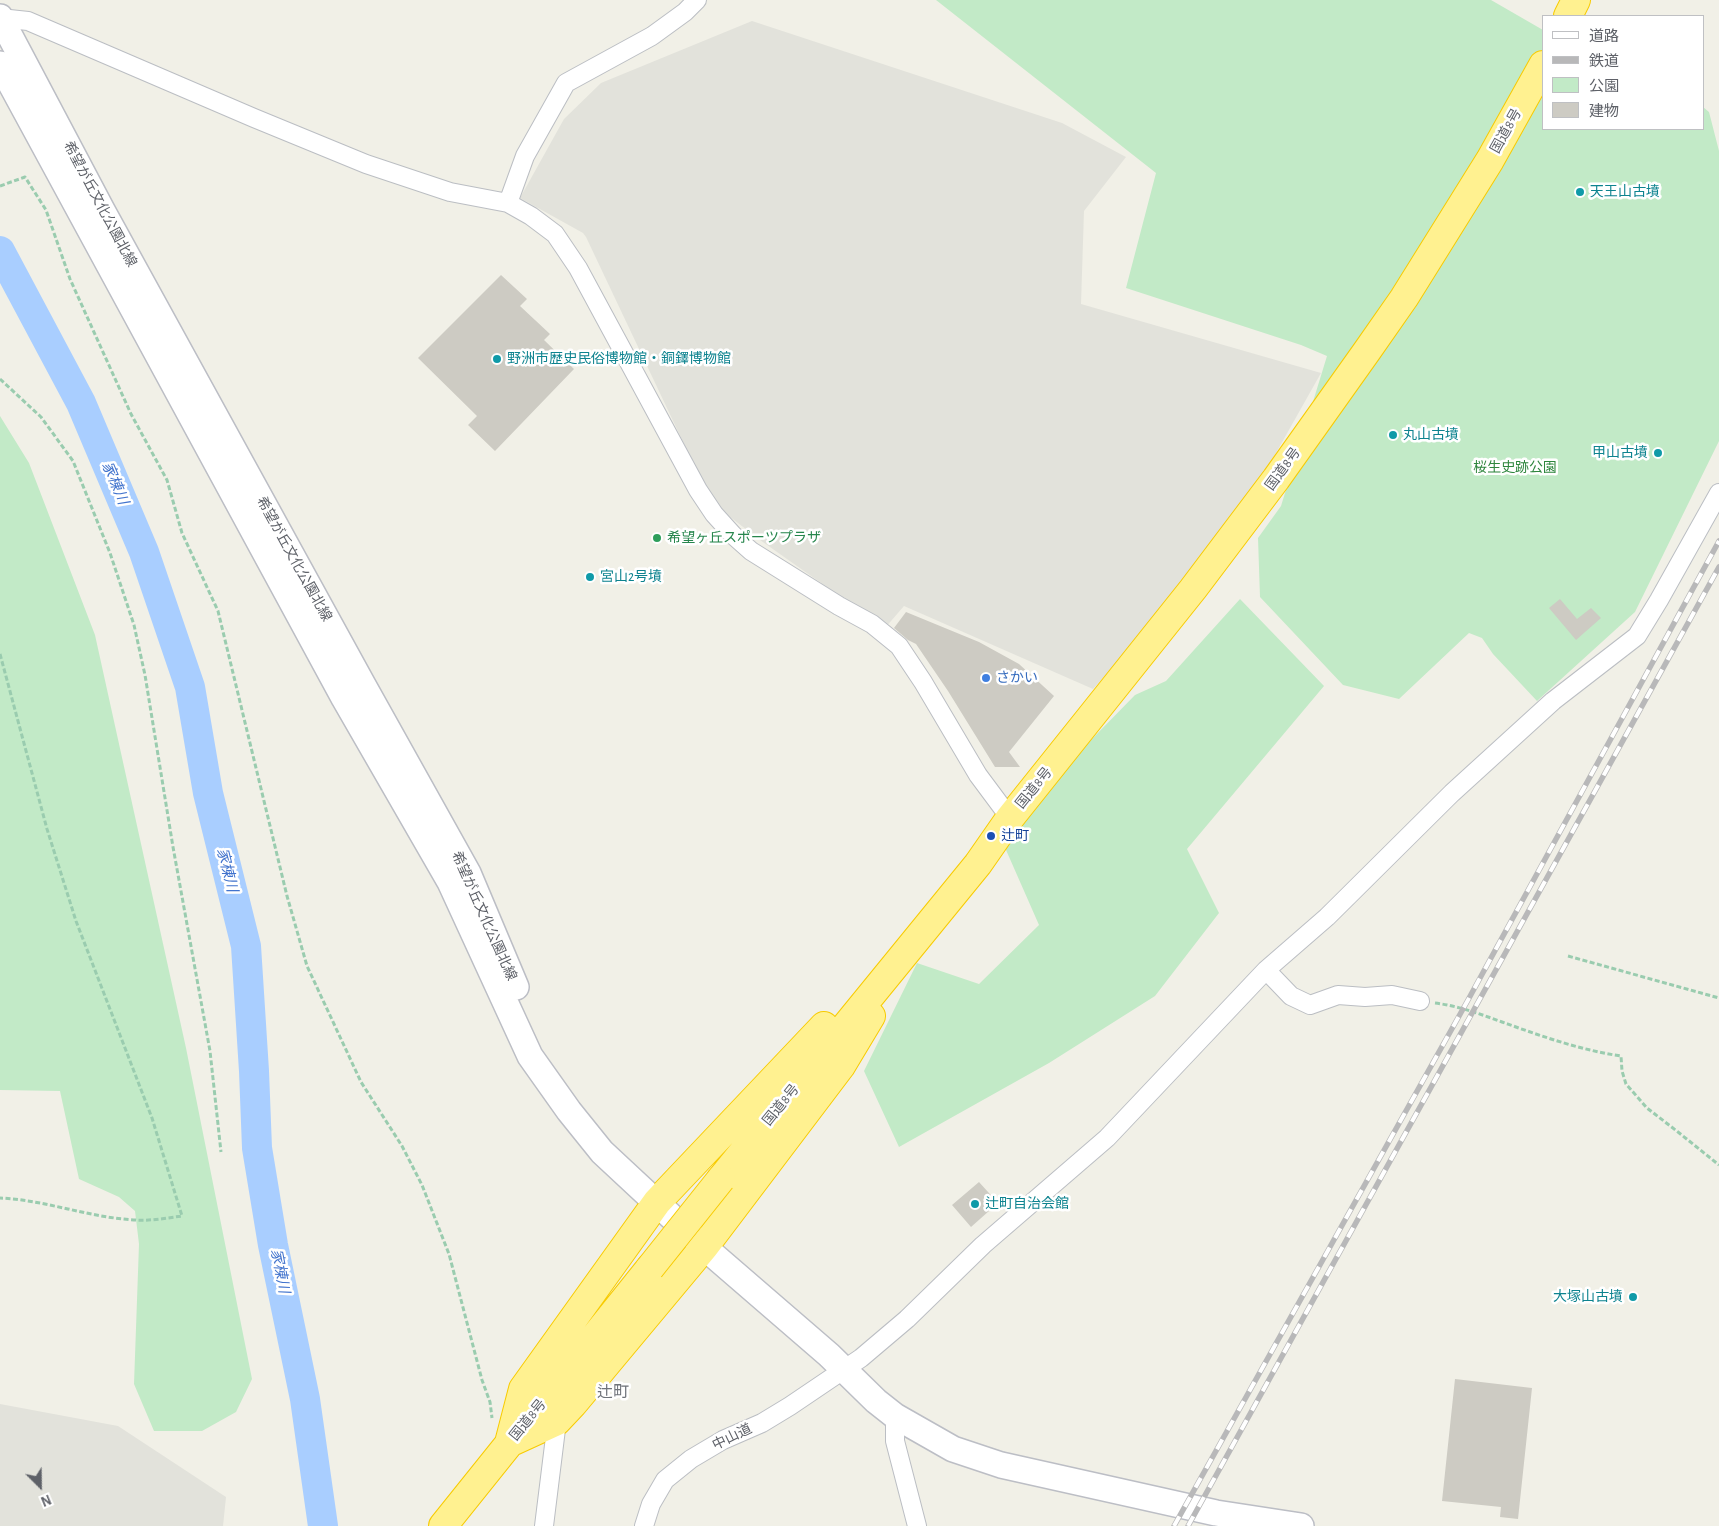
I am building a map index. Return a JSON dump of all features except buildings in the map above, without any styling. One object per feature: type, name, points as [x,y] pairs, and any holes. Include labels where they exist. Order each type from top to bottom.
[{"type":"highway","points":[[1568,15],[1576,0]]},
{"type":"highway","name":"国道8号","points":[[443,1526],[721,1179],[978,864],[1010,818],[1193,589],[1276,479],[1404,298],[1490,160],[1542,67]]},
{"type":"highway","points":[[509,1443],[523,1389],[657,1202],[822,1028],[889,973]]},
{"type":"highway","points":[[509,1443],[557,1421],[704,1247],[841,1066],[870,1018],[889,973]]},
{"type":"main road","name":"希望が丘文化公園北線","points":[[0,17],[102,210],[468,872],[569,1111]]},
{"type":"main road","name":"希望が丘文化公園北線","points":[[0,64],[344,698],[450,882],[530,1056],[569,1111],[602,1152],[704,1247],[844,1369],[876,1401],[895,1416],[954,1449],[1001,1464],[1216,1519],[1301,1526]]},
{"type":"street","points":[[508,203],[525,156],[566,83],[652,36],[685,12],[697,0]]},
{"type":"street","points":[[0,17],[28,21],[366,164],[450,192],[508,203],[531,216],[555,234],[578,268],[698,490],[714,514],[751,551],[872,624],[900,646],[978,775],[1010,818]]},
{"type":"street","name":"中山道","points":[[644,1526],[651,1504],[665,1480],[691,1459],[723,1440],[762,1423],[790,1406],[861,1358],[892,1331],[982,1245],[1107,1138],[1266,970],[1327,917],[1452,793],[1553,701],[1637,636],[1660,600],[1719,493]]},
{"type":"street","points":[[1266,970],[1291,996],[1310,1005],[1338,995],[1365,997],[1392,995],[1420,1001]]},
{"type":"street","points":[[895,1416],[895,1441],[918,1526]]},
{"type":"street","points":[[544,1526],[557,1421]]},
{"type":"path","points":[[0,186],[25,177],[46,210],[70,279],[131,414],[167,480],[182,533],[218,611],[307,966],[361,1082],[402,1146],[422,1185],[449,1254],[482,1380],[490,1402],[492,1421]]},
{"type":"path","points":[[0,379],[41,417],[73,461],[110,553],[134,625],[145,675],[173,847],[210,1051],[221,1152]]},
{"type":"path","points":[[0,654],[47,829],[76,921],[152,1118],[182,1216],[137,1220],[101,1216],[61,1206],[0,1198]]},
{"type":"path","points":[[1568,956],[1719,998]]},
{"type":"path","points":[[1420,1001],[1453,1005],[1587,1050],[1621,1056],[1622,1071],[1626,1084],[1646,1108],[1719,1165]]},
{"type":"shaded area","points":[[752,21],[1062,123],[1126,157],[1084,211],[1081,304],[1321,373],[1263,476],[1128,650],[1093,689],[904,606],[885,628],[725,513],[702,482],[586,237],[583,233],[520,198],[564,119],[601,83]]},
{"type":"shaded area","points":[[0,1404],[118,1426],[226,1497],[223,1526],[0,1526]]},
{"type":"green space","name":"桜生史跡公園","points":[[936,0],[1491,0],[1542,29],[1542,130],[1704,130],[1704,108],[1709,112],[1719,151],[1719,441],[1635,612],[1537,701],[1493,654],[1482,638],[1469,633],[1399,699],[1343,685],[1260,597],[1258,538],[1281,506],[1327,356],[1301,345],[1126,288],[1156,173]]},
{"type":"green space","points":[[0,416],[29,463],[95,635],[186,1048],[252,1379],[236,1412],[202,1431],[154,1431],[134,1384],[139,1244],[135,1211],[119,1197],[79,1179],[60,1091],[0,1090]]},
{"type":"green space","points":[[1240,599],[1324,686],[1187,849],[1219,913],[1155,996],[1049,1063],[899,1147],[864,1071],[917,963],[979,984],[1039,925],[999,834],[1135,695],[1166,681]]},
{"type":"waterway","name":"家棟川","points":[[0,251],[81,403],[144,552],[190,687],[208,793],[246,946],[257,1148],[273,1245],[305,1399],[323,1526]]},
{"type":"railway","points":[[1174,1526],[1468,1000],[1719,541]]},
{"type":"railway","points":[[1188,1526],[1719,567]]},
{"type":"place","name":"天王山古墳","points":[[1580,192]]},
{"type":"place","name":"野洲市歴史民俗博物館・銅鐸博物館","points":[[497,359]]},
{"type":"place","name":"丸山古墳","points":[[1393,435]]},
{"type":"place","name":"甲山古墳","points":[[1658,453]]},
{"type":"place","name":"希望ヶ丘スポーツプラザ","points":[[657,538]]},
{"type":"place","name":"宮山2号墳","points":[[590,577]]},
{"type":"place","name":"さかい","points":[[986,678]]},
{"type":"place","name":"辻町","points":[[991,836]]},
{"type":"place","name":"辻町自治会館","points":[[975,1204]]},
{"type":"place","name":"大塚山古墳","points":[[1633,1297]]},
{"type":"district","name":"辻町","points":[[613,1392]]}]
